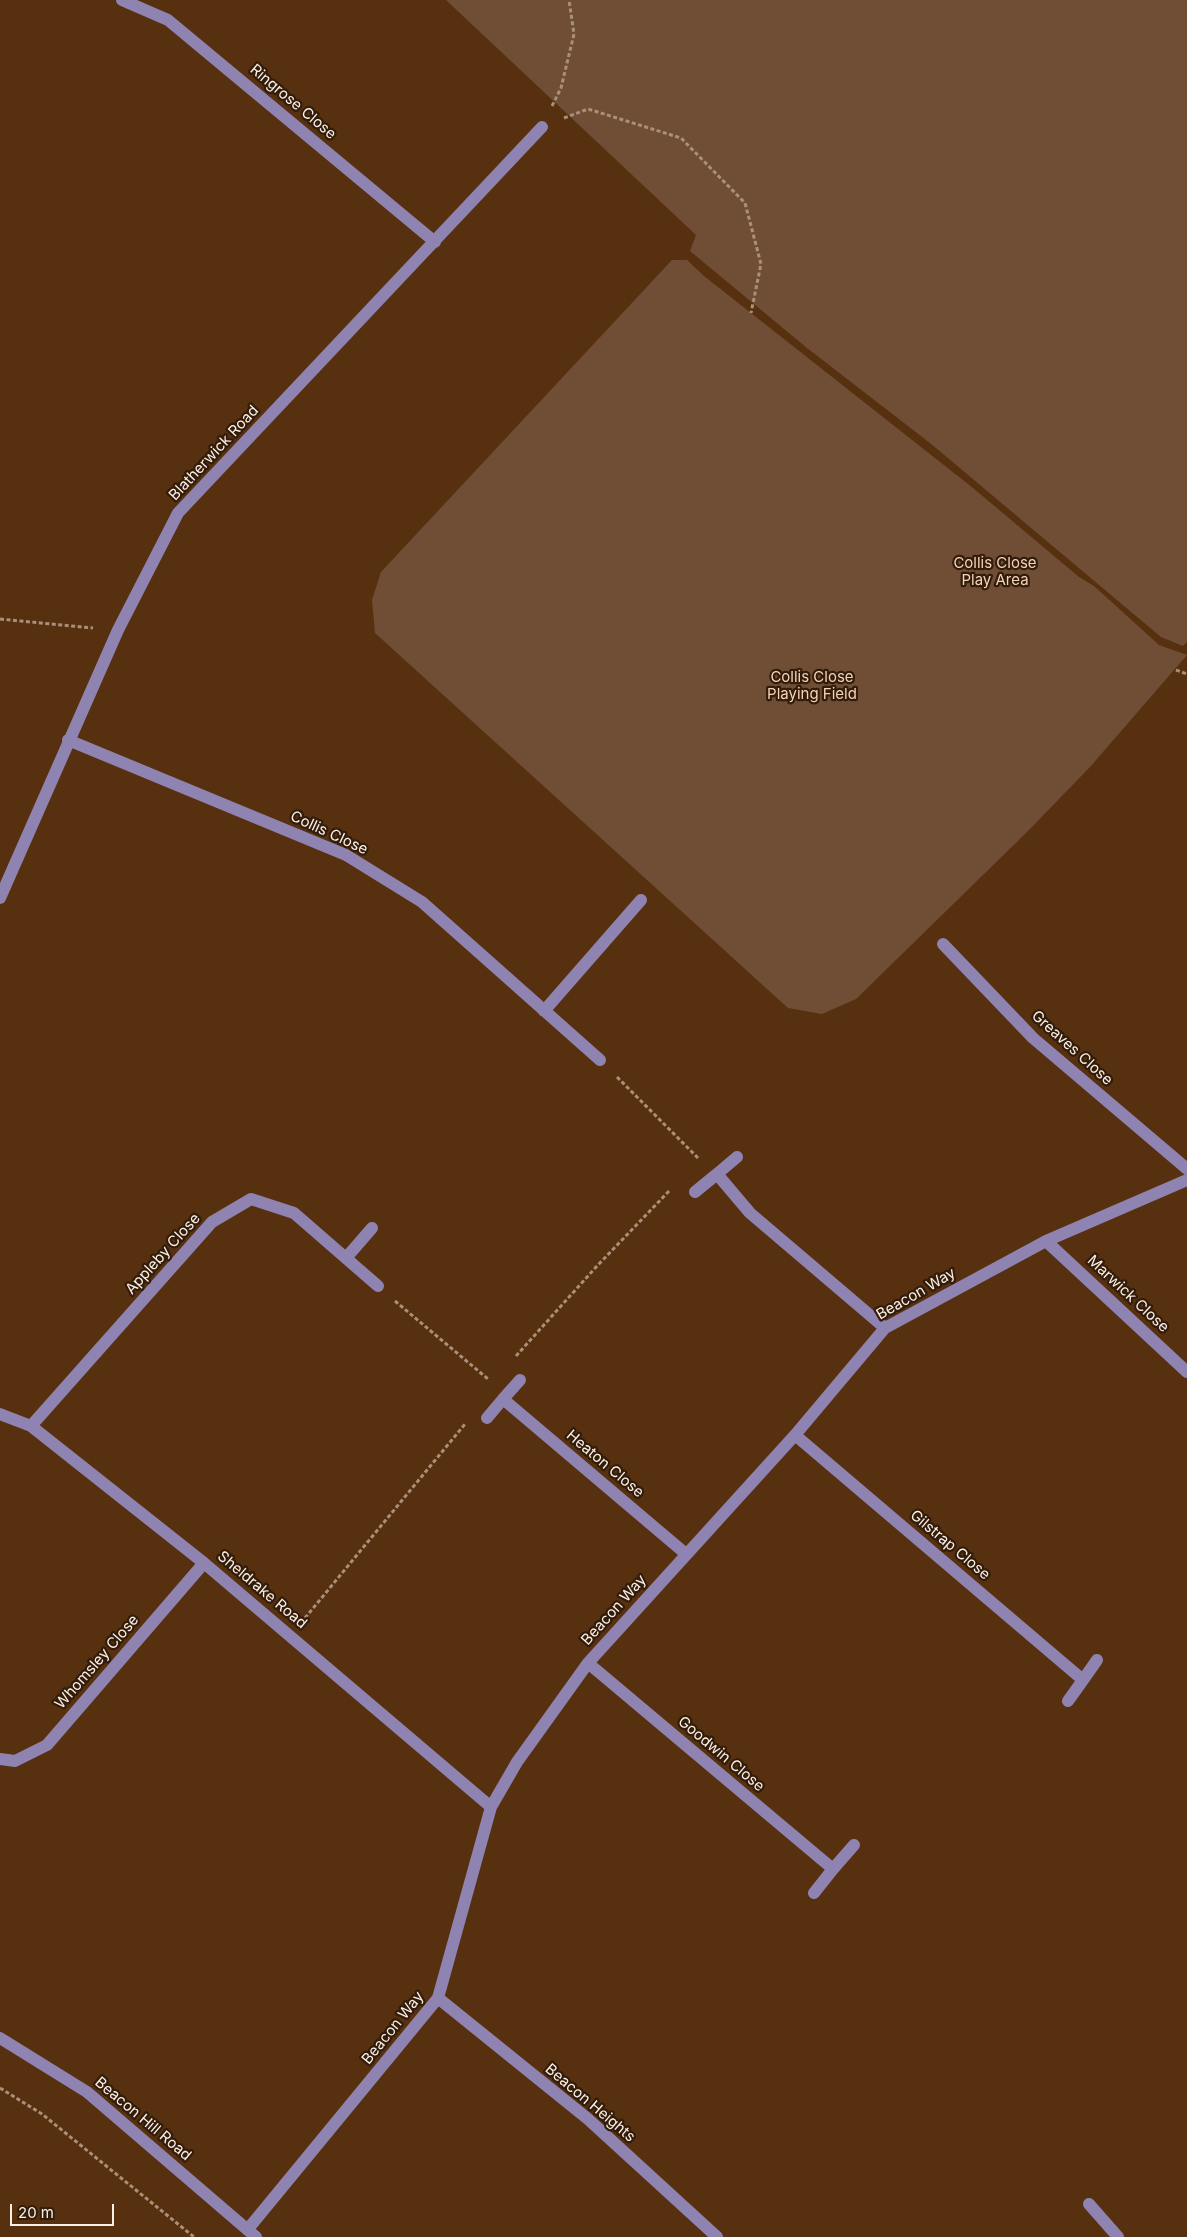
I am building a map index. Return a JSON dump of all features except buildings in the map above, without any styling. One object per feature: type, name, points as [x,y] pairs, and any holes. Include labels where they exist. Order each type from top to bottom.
[{"type":"street","name":"Ringrose Close","points":[[122,0],[168,20],[436,242]]},
{"type":"street","name":"Blatherwick Road","points":[[0,898],[118,630],[178,513],[436,242],[542,127]]},
{"type":"street","name":"Collis Close","points":[[68,740],[346,855],[422,902],[600,1060]]},
{"type":"street","points":[[544,1011],[641,900]]},
{"type":"street","name":"Greaves Close","points":[[943,944],[1033,1038],[1187,1169]]},
{"type":"street","points":[[695,1192],[737,1157]]},
{"type":"street","points":[[716,1174],[750,1212],[885,1328]]},
{"type":"street","name":"Beacon Way","points":[[252,2233],[438,1998],[491,1807],[517,1762],[588,1664],[686,1554],[796,1436],[885,1328],[1046,1241],[1187,1180]]},
{"type":"street","name":"Appleby Close","points":[[31,1426],[212,1222],[251,1199],[294,1212],[378,1286]]},
{"type":"street","points":[[346,1258],[372,1228]]},
{"type":"street","name":"Marwick Close","points":[[1046,1241],[1187,1372]]},
{"type":"street","points":[[487,1418],[520,1380]]},
{"type":"street","name":"Heaton Close","points":[[503,1399],[686,1554]]},
{"type":"street","name":"Sheldrake Road","points":[[0,1414],[31,1426],[204,1563],[491,1807]]},
{"type":"street","name":"Gilstrap Close","points":[[796,1436],[1083,1680]]},
{"type":"street","name":"Whomsley Close","points":[[0,1759],[15,1761],[47,1745],[204,1563]]},
{"type":"street","points":[[1068,1701],[1097,1660]]},
{"type":"street","name":"Goodwin Close","points":[[588,1664],[833,1869]]},
{"type":"street","points":[[814,1893],[854,1845]]},
{"type":"street","name":"Beacon Heights","points":[[438,1998],[588,2119],[717,2237]]},
{"type":"street","name":"Beacon Hill Road","points":[[0,2038],[87,2092],[252,2233]]},
{"type":"street","points":[[1089,2204],[1118,2237]]},
{"type":"path","points":[[542,127],[561,88],[574,34],[569,0]]},
{"type":"path","points":[[542,127],[588,109],[681,138],[744,203],[761,264],[751,313]]},
{"type":"path","points":[[0,619],[118,630]]},
{"type":"path","points":[[1176,670],[1187,674]]},
{"type":"path","points":[[600,1060],[716,1174]]},
{"type":"path","points":[[693,1166],[700,1159]]},
{"type":"path","points":[[512,1361],[597,1266],[672,1188]]},
{"type":"path","points":[[378,1286],[493,1383],[503,1399]]},
{"type":"path","points":[[290,1636],[470,1419],[487,1418]]},
{"type":"path","points":[[0,2088],[42,2114],[194,2237]]},
{"type":"green space","points":[[446,0],[1187,0],[1187,642],[1183,646],[1161,637],[930,443],[807,348],[690,251],[696,235]]},
{"type":"green space","name":"Collis Close Playing Field","points":[[672,260],[687,260],[704,276],[973,488],[1079,577],[1094,586],[1159,645],[1187,655],[1090,767],[1027,832],[856,999],[822,1014],[788,1008],[375,633],[372,600],[381,572]]},
{"type":"park label","name":"Collis Close Play Area","points":[[995,572]]}]
